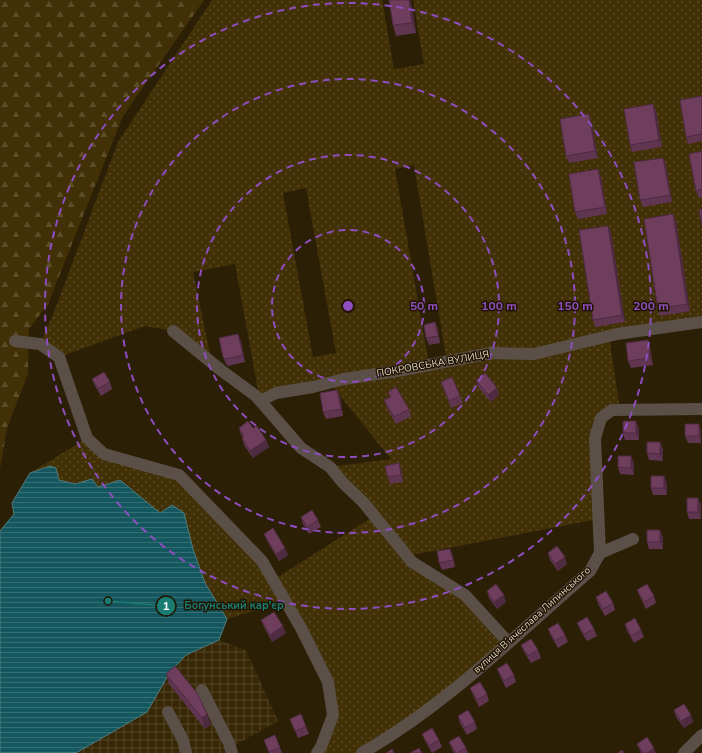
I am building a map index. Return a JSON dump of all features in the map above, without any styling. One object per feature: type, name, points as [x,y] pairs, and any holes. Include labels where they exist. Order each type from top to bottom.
[{"type":"street","name":"ПОКРОВСЬКА ВУЛИЦЯ","points":[[260,401],[276,393],[313,387],[344,379],[402,370],[491,353],[534,354],[617,334],[702,322]]},
{"type":"street","points":[[173,331],[222,371],[256,396],[301,448],[330,467],[343,483],[363,502],[412,562],[465,595],[508,642]]},
{"type":"street","points":[[15,341],[40,344],[59,357],[87,438],[104,454],[179,475],[262,561],[301,628],[328,682],[333,715],[321,747],[317,753]]},
{"type":"street","points":[[634,539],[600,553],[595,438],[601,418],[612,410],[702,409]]},
{"type":"street","name":"вулиця Вʼячеслава Липинського","points":[[362,753],[393,735],[442,699],[590,571],[600,553]]},
{"type":"street","points":[[202,690],[229,743],[232,753]]},
{"type":"street","points":[[168,712],[183,740],[186,753]]},
{"type":"street","points":[[684,753],[702,735]]},
{"type":"shaded area","points":[[219,640],[246,650],[278,721],[234,746],[236,753],[76,753],[147,712],[170,672],[186,655]]},
{"type":"green space","points":[[0,0],[204,0],[123,116],[48,304],[29,329],[28,374],[7,428],[0,469]]},
{"type":"green space","points":[[212,0],[382,0],[394,69],[424,64],[413,0],[702,0],[702,322],[609,336],[620,410],[601,418],[598,519],[407,556],[465,595],[508,642],[362,753],[317,753],[333,715],[328,682],[286,601],[227,619],[205,583],[193,549],[184,513],[160,513],[120,480],[98,487],[91,479],[75,484],[59,480],[56,468],[50,466],[30,473],[87,438],[104,454],[179,475],[273,580],[374,516],[330,467],[391,459],[330,383],[260,401],[235,264],[193,272],[212,363],[173,331],[145,326],[59,357],[40,344],[54,312],[118,142]],"holes":[[[414,165],[447,362],[429,365],[395,169]],[[306,188],[336,353],[313,357],[283,193]]]},
{"type":"water","points":[[50,466],[56,468],[59,480],[75,484],[92,479],[98,487],[120,480],[160,513],[172,505],[184,513],[193,549],[205,583],[227,619],[219,640],[186,655],[170,672],[147,712],[76,753],[0,753],[0,531],[14,514],[12,503],[30,473]]},
{"type":"building","points":[[389,0],[409,0],[412,23],[393,25]]},
{"type":"building","points":[[702,96],[702,134],[686,137],[680,100]]},
{"type":"building","points":[[653,104],[659,140],[630,145],[624,109]]},
{"type":"building","points":[[589,114],[595,151],[566,156],[560,119]]},
{"type":"building","points":[[702,151],[702,189],[696,191],[689,154]]},
{"type":"building","points":[[663,158],[670,195],[640,200],[634,162]]},
{"type":"building","points":[[598,169],[605,207],[575,212],[569,174]]},
{"type":"building","points":[[702,209],[702,226],[699,210]]},
{"type":"building","points":[[673,214],[687,304],[658,309],[644,219]]},
{"type":"building","points":[[608,226],[622,315],[593,320],[579,230]]},
{"type":"building","points":[[435,322],[438,336],[426,338],[424,325]]},
{"type":"building","points":[[238,334],[243,355],[225,359],[223,357],[219,338]]},
{"type":"building","points":[[648,340],[650,358],[628,361],[626,343]]},
{"type":"building","points":[[104,372],[110,382],[98,389],[92,379]]},
{"type":"building","points":[[485,373],[497,388],[488,395],[476,380]]},
{"type":"building","points":[[452,377],[460,396],[449,401],[441,382]]},
{"type":"building","points":[[396,387],[409,409],[394,417],[384,400],[391,397],[388,392]]},
{"type":"building","points":[[337,390],[341,409],[323,412],[320,393]]},
{"type":"building","points":[[248,421],[253,428],[257,426],[266,440],[250,451],[242,438],[244,436],[239,428]]},
{"type":"building","points":[[623,421],[636,421],[636,433],[623,433]]},
{"type":"building","points":[[685,424],[699,424],[699,436],[685,436]]},
{"type":"building","points":[[647,442],[660,442],[660,454],[647,453]]},
{"type":"building","points":[[618,456],[631,456],[631,468],[618,467]]},
{"type":"building","points":[[399,463],[401,475],[388,477],[385,466]]},
{"type":"building","points":[[651,476],[664,476],[664,488],[651,488]]},
{"type":"building","points":[[687,498],[698,498],[698,512],[687,512]]},
{"type":"building","points":[[312,510],[318,520],[307,527],[301,517]]},
{"type":"building","points":[[273,528],[285,548],[276,554],[264,534]]},
{"type":"building","points":[[647,530],[660,530],[660,542],[647,542]]},
{"type":"building","points":[[557,546],[565,557],[555,564],[548,553]]},
{"type":"building","points":[[450,549],[453,560],[439,563],[437,551]]},
{"type":"building","points":[[496,584],[504,595],[494,602],[487,591]]},
{"type":"building","points":[[647,584],[654,596],[644,602],[637,590]]},
{"type":"building","points":[[606,591],[613,603],[603,609],[596,597]]},
{"type":"building","points":[[274,612],[283,626],[270,635],[261,620]]},
{"type":"building","points":[[587,617],[594,629],[584,634],[577,623]]},
{"type":"building","points":[[635,618],[641,630],[631,636],[625,624]]},
{"type":"building","points":[[558,623],[565,635],[555,641],[548,629]]},
{"type":"building","points":[[531,639],[538,650],[528,656],[521,645]]},
{"type":"building","points":[[507,663],[514,675],[504,681],[497,669]]},
{"type":"building","points":[[175,666],[197,693],[207,714],[202,718],[166,674]]},
{"type":"building","points":[[480,682],[487,694],[477,700],[470,688]]},
{"type":"building","points":[[684,704],[691,715],[681,721],[674,710]]},
{"type":"building","points":[[468,710],[475,722],[465,728],[458,716]]},
{"type":"building","points":[[301,714],[306,727],[295,731],[290,719]]},
{"type":"building","points":[[432,728],[439,740],[429,746],[422,734]]},
{"type":"building","points":[[275,735],[280,748],[269,752],[264,740]]},
{"type":"building","points":[[459,736],[466,748],[456,753],[449,742]]},
{"type":"building","points":[[647,737],[654,748],[647,753],[643,753],[637,744]]},
{"type":"building","points":[[419,748],[422,753],[410,753]]},
{"type":"building","points":[[392,749],[394,753],[386,753]]},
{"type":"place","name":"Богунський кар'єр","points":[[108,601]]}]
